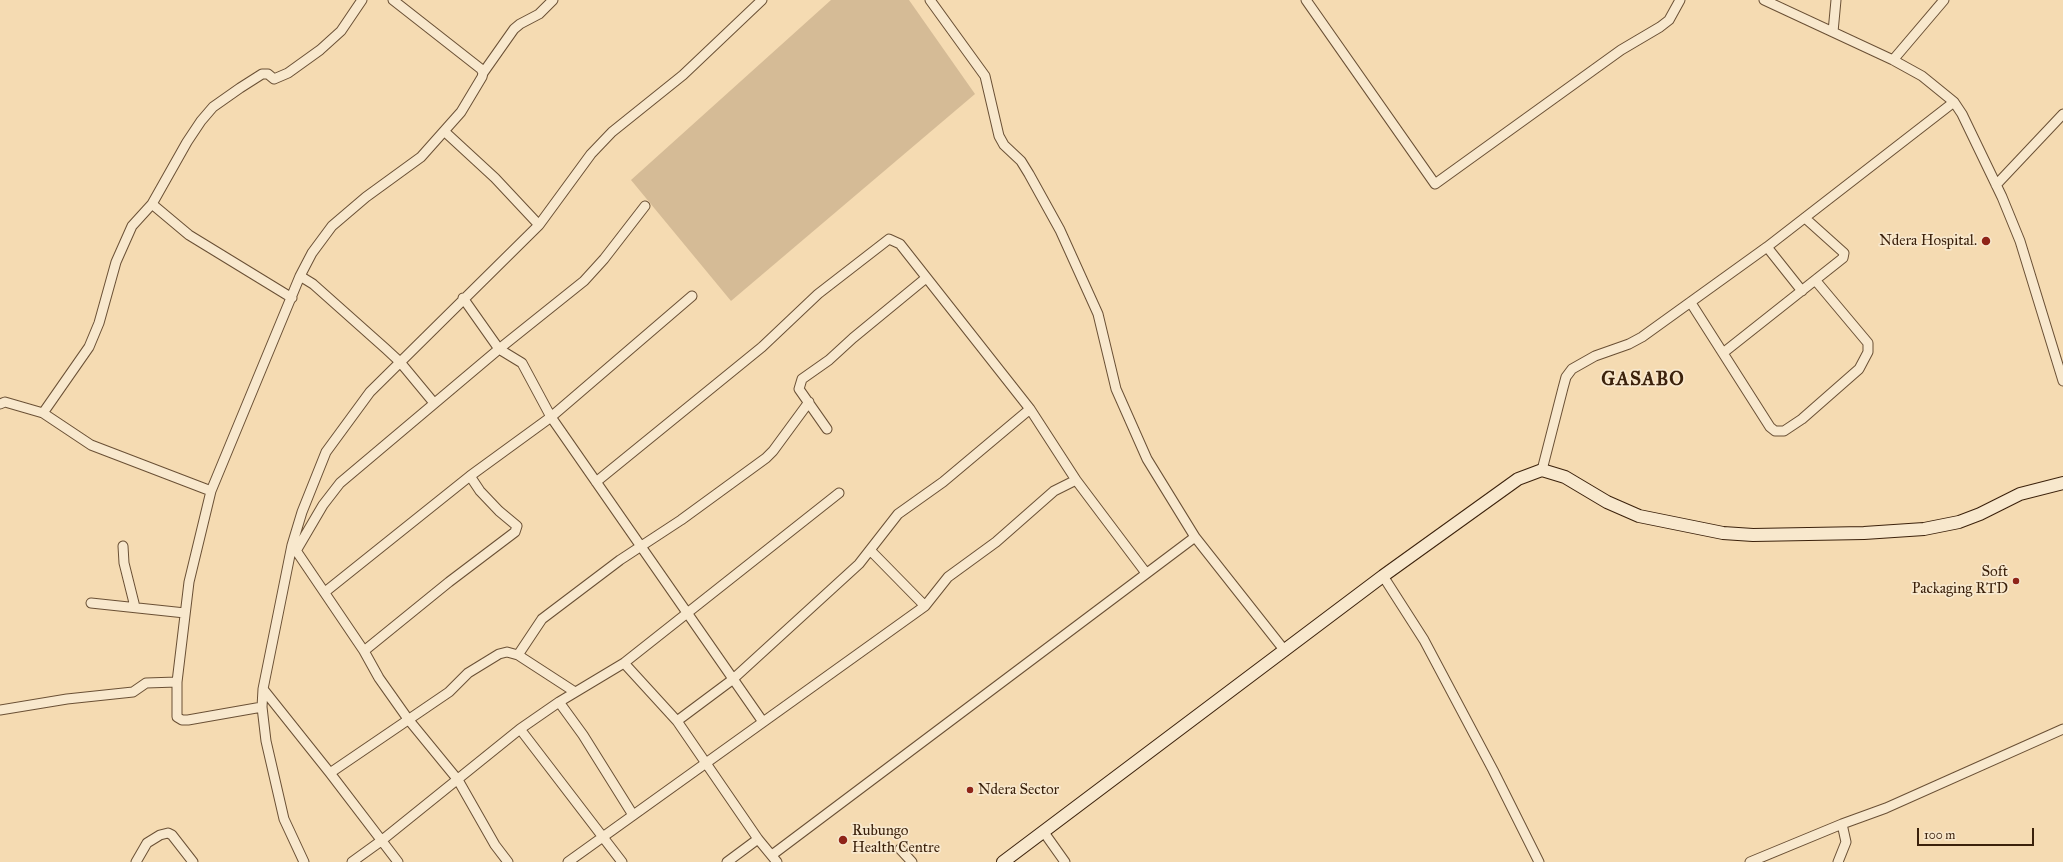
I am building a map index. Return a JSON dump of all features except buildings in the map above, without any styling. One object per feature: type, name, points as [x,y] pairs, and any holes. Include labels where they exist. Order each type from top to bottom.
[{"type":"main road","points":[[1003,862],[1383,576],[1518,479],[1542,470],[1565,478],[1618,507],[1639,516],[1723,533],[1753,535],[1864,533],[1924,529],[1959,522],[1980,514],[2020,494],[2063,483]]},
{"type":"street","points":[[43,413],[89,347],[99,324],[116,262],[132,226],[152,204],[187,142],[213,107],[262,74],[268,74],[274,79],[294,68],[341,32],[362,0]]},
{"type":"street","points":[[393,0],[481,69],[483,73]]},
{"type":"street","points":[[262,707],[182,720],[177,717],[177,682],[189,582],[211,491],[300,276],[312,253],[332,226],[366,197],[421,157],[461,112],[483,73],[514,29],[520,24],[539,14],[553,0]]},
{"type":"street","points":[[304,862],[284,819],[266,741],[262,707],[263,689],[302,512],[326,452],[370,392],[540,225],[591,154],[612,132],[683,75],[762,0]]},
{"type":"street","points":[[930,0],[985,76],[999,136],[1004,145],[1021,161],[1060,230],[1098,314],[1116,389],[1147,459],[1195,537],[1285,651]]},
{"type":"street","points":[[1306,0],[1435,184],[1621,50],[1660,27],[1669,20],[1680,0]]},
{"type":"street","points":[[1764,0],[1893,60],[1922,76],[1947,94],[1954,102],[1962,114],[1996,185],[2020,241],[2063,381]]},
{"type":"street","points":[[1833,32],[1836,0]]},
{"type":"street","points":[[1893,60],[1944,0]]},
{"type":"street","points":[[1542,470],[1566,377],[1572,369],[1595,356],[1629,344],[1642,337],[1691,303],[1805,218],[1954,102]]},
{"type":"street","points":[[1996,185],[2063,114]]},
{"type":"street","points":[[444,131],[495,178],[540,225]]},
{"type":"street","points":[[152,204],[189,235],[292,298]]},
{"type":"street","points":[[294,548],[340,483],[499,349],[584,281],[604,259],[644,206]]},
{"type":"street","points":[[1723,354],[1816,281],[1845,256],[1805,218]]},
{"type":"street","points":[[596,482],[762,347],[818,294],[889,239],[900,244],[1030,409],[1076,480],[1146,573]]},
{"type":"street","points":[[1767,247],[1802,291]]},
{"type":"street","points":[[300,276],[313,284],[337,304],[400,362],[434,404]]},
{"type":"street","points":[[827,429],[799,389],[802,379],[830,360],[926,278]]},
{"type":"street","points":[[1691,303],[1770,427],[1775,431],[1784,431],[1802,419],[1859,369],[1868,352],[1868,343],[1816,281]]},
{"type":"street","points":[[325,592],[470,476],[551,417],[692,296]]},
{"type":"street","points":[[464,298],[499,349],[522,363],[551,417],[732,680],[763,722]]},
{"type":"street","points":[[0,404],[5,402],[43,413],[91,445],[211,491]]},
{"type":"street","points":[[518,655],[542,619],[620,560],[681,520],[773,452],[809,402]]},
{"type":"street","points":[[677,721],[732,680],[859,564],[898,514],[943,482],[1030,409]]},
{"type":"street","points":[[364,651],[449,582],[515,532],[517,526],[498,511],[480,491],[470,476]]},
{"type":"street","points":[[568,862],[926,606],[948,577],[996,542],[1054,491],[1076,480]]},
{"type":"street","points":[[352,862],[381,841],[520,729],[559,702],[624,663],[839,493]]},
{"type":"street","points":[[624,663],[677,721],[758,839],[775,858],[1195,537]]},
{"type":"street","points":[[123,546],[124,563],[135,607]]},
{"type":"street","points":[[294,548],[364,651],[379,678],[408,719],[458,780],[495,845],[508,862]]},
{"type":"street","points":[[870,550],[926,606]]},
{"type":"street","points":[[1383,576],[1424,640],[1493,770],[1539,862]]},
{"type":"street","points":[[91,603],[185,613]]},
{"type":"street","points":[[330,773],[449,692],[468,673],[499,654],[507,652],[518,655],[575,692]]},
{"type":"street","points":[[0,710],[67,699],[133,692],[146,683],[177,682]]},
{"type":"street","points":[[263,689],[398,862]]},
{"type":"street","points":[[559,702],[583,735],[633,815]]},
{"type":"street","points":[[520,729],[622,862]]},
{"type":"street","points":[[1750,862],[1842,824],[1886,808],[2063,729]]},
{"type":"street","points":[[1838,862],[1846,842],[1842,824]]},
{"type":"street","points":[[1043,831],[1065,862]]},
{"type":"street","points":[[136,862],[147,843],[160,835],[168,833],[172,834],[193,862]]},
{"type":"street","points":[[727,862],[758,839]]},
{"type":"street","points":[[900,849],[912,862]]},
{"type":"shaded area","points":[[831,0],[909,0],[975,94],[731,301],[631,180]]},
{"type":"place","name":"Ndera Hospital.","points":[[1986,241]]},
{"type":"place","name":"Soft Packaging RTD","points":[[2016,581]]},
{"type":"place","name":"Ndera Sector","points":[[970,790]]},
{"type":"place","name":"Rubungo Health Centre","points":[[843,840]]},
{"type":"district","name":"GASABO","points":[[1643,380]]}]
